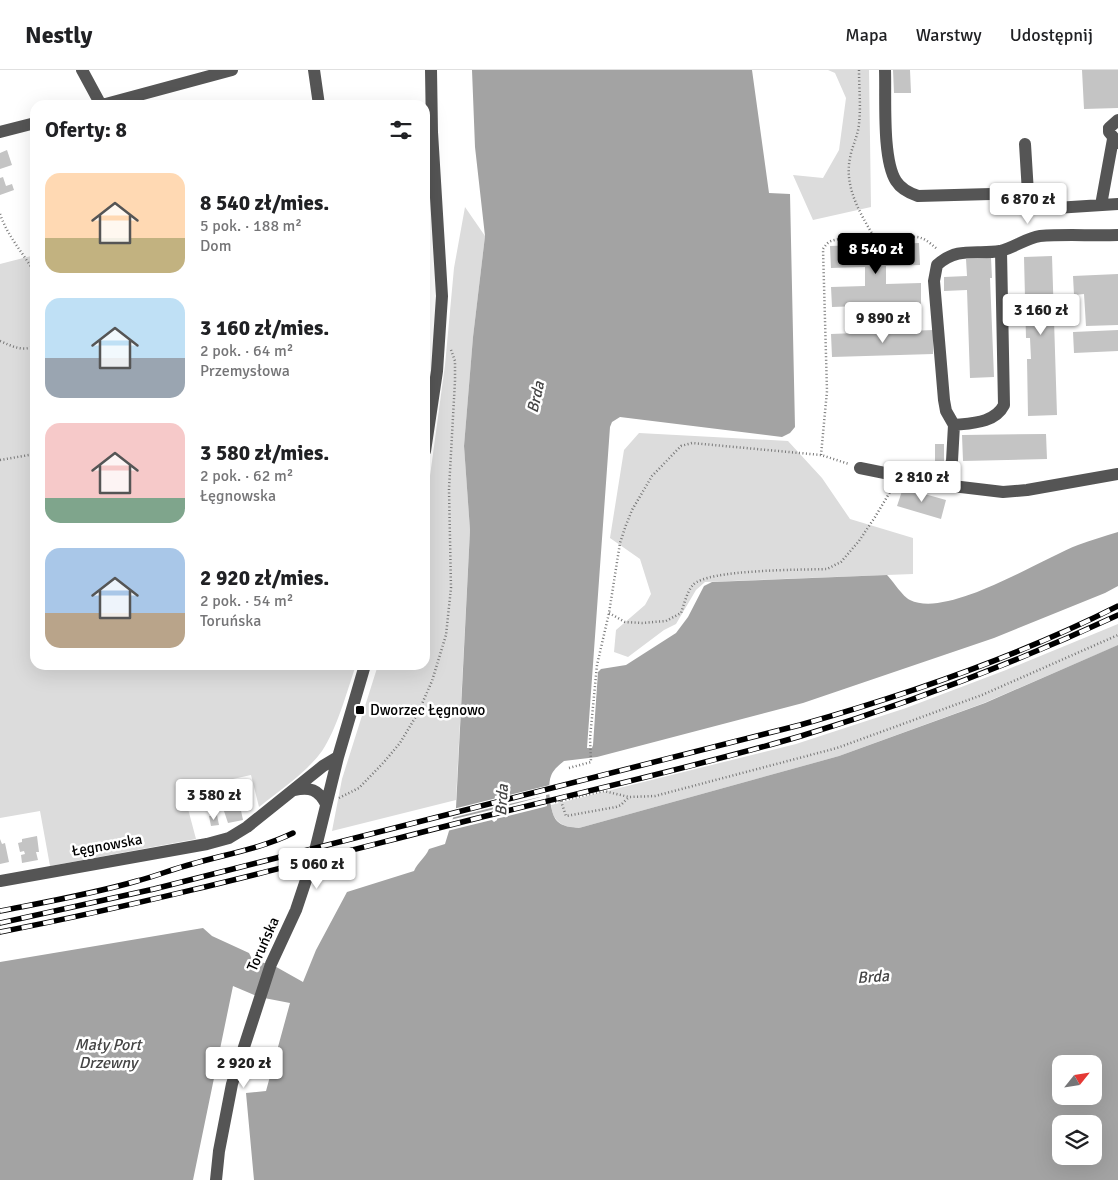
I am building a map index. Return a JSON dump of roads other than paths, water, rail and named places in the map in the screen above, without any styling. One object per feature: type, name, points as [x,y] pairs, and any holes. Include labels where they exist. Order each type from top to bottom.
[{"type":"street","points":[[82,70],[98,100]]},
{"type":"street","points":[[120,100],[232,70]]},
{"type":"street","points":[[314,70],[318,100]]},
{"type":"street","points":[[430,418],[441,329],[442,296],[432,132],[431,70]]},
{"type":"street","points":[[885,70],[888,160],[893,176],[903,189],[918,196],[1028,193]]},
{"type":"street","points":[[1101,205],[1116,141],[1109,132],[1109,128],[1118,120]]},
{"type":"street","points":[[0,132],[30,124]]},
{"type":"street","points":[[1025,144],[1028,193],[1032,205],[1040,209],[1118,204]]},
{"type":"street","points":[[944,485],[952,461],[954,425],[946,411],[944,400],[934,281],[937,265],[947,258],[968,251],[1001,251],[1040,236],[1118,235]]},
{"type":"street","points":[[954,425],[988,419],[997,414],[1004,404],[1001,251]]},
{"type":"street","points":[[860,468],[944,485],[1003,492],[1118,474]]},
{"type":"street","name":"Toruńska","points":[[216,1180],[219,1151],[232,1084],[271,964],[296,910],[316,847],[338,757],[364,670]]},
{"type":"street","name":"Łęgnowska","points":[[0,881],[207,844],[229,838],[247,827],[338,757]]},
{"type":"street","points":[[294,790],[312,789],[321,795],[326,804]]},
{"type":"water","points":[[472,70],[752,70],[769,193],[790,194],[795,427],[790,433],[782,437],[620,417],[612,422],[610,427],[587,748],[592,748],[593,745],[598,672],[601,669],[626,665],[676,633],[688,617],[704,586],[712,582],[887,575],[907,598],[927,604],[970,595],[1019,574],[1078,545],[1118,532],[1118,586],[1105,593],[994,638],[803,703],[597,757],[564,761],[553,772],[549,786],[551,806],[557,821],[564,826],[579,828],[839,756],[985,703],[1118,645],[1118,1180],[254,1180],[246,1093],[266,1091],[290,1003],[259,997],[233,986],[193,1180],[0,1180],[0,962],[203,928],[212,936],[249,953],[253,961],[271,964],[303,982],[316,950],[347,892],[414,871],[429,849],[445,844],[456,808],[470,530],[464,446],[473,337],[485,236],[475,147]],"holes":[[[498,795],[500,797],[497,820],[494,822],[491,819],[495,796]]]},
{"type":"railway","points":[[0,923],[154,889],[800,725],[962,673],[1041,642],[1118,606]]},
{"type":"railway","points":[[0,932],[120,907],[240,878],[681,768],[801,736],[962,681],[1040,650],[1118,615]]},
{"type":"railway","points":[[0,911],[120,886],[256,847],[293,833]]},
{"type":"place","name":"Dworzec Łęgnowo","points":[[360,710]]},
{"type":"water label","name":"Brda","points":[[535,397]]},
{"type":"water label","name":"Brda","points":[[501,800]]},
{"type":"water label","name":"Brda","points":[[873,976]]},
{"type":"water label","name":"Mały Port Drzewny","points":[[108,1053]]}]
